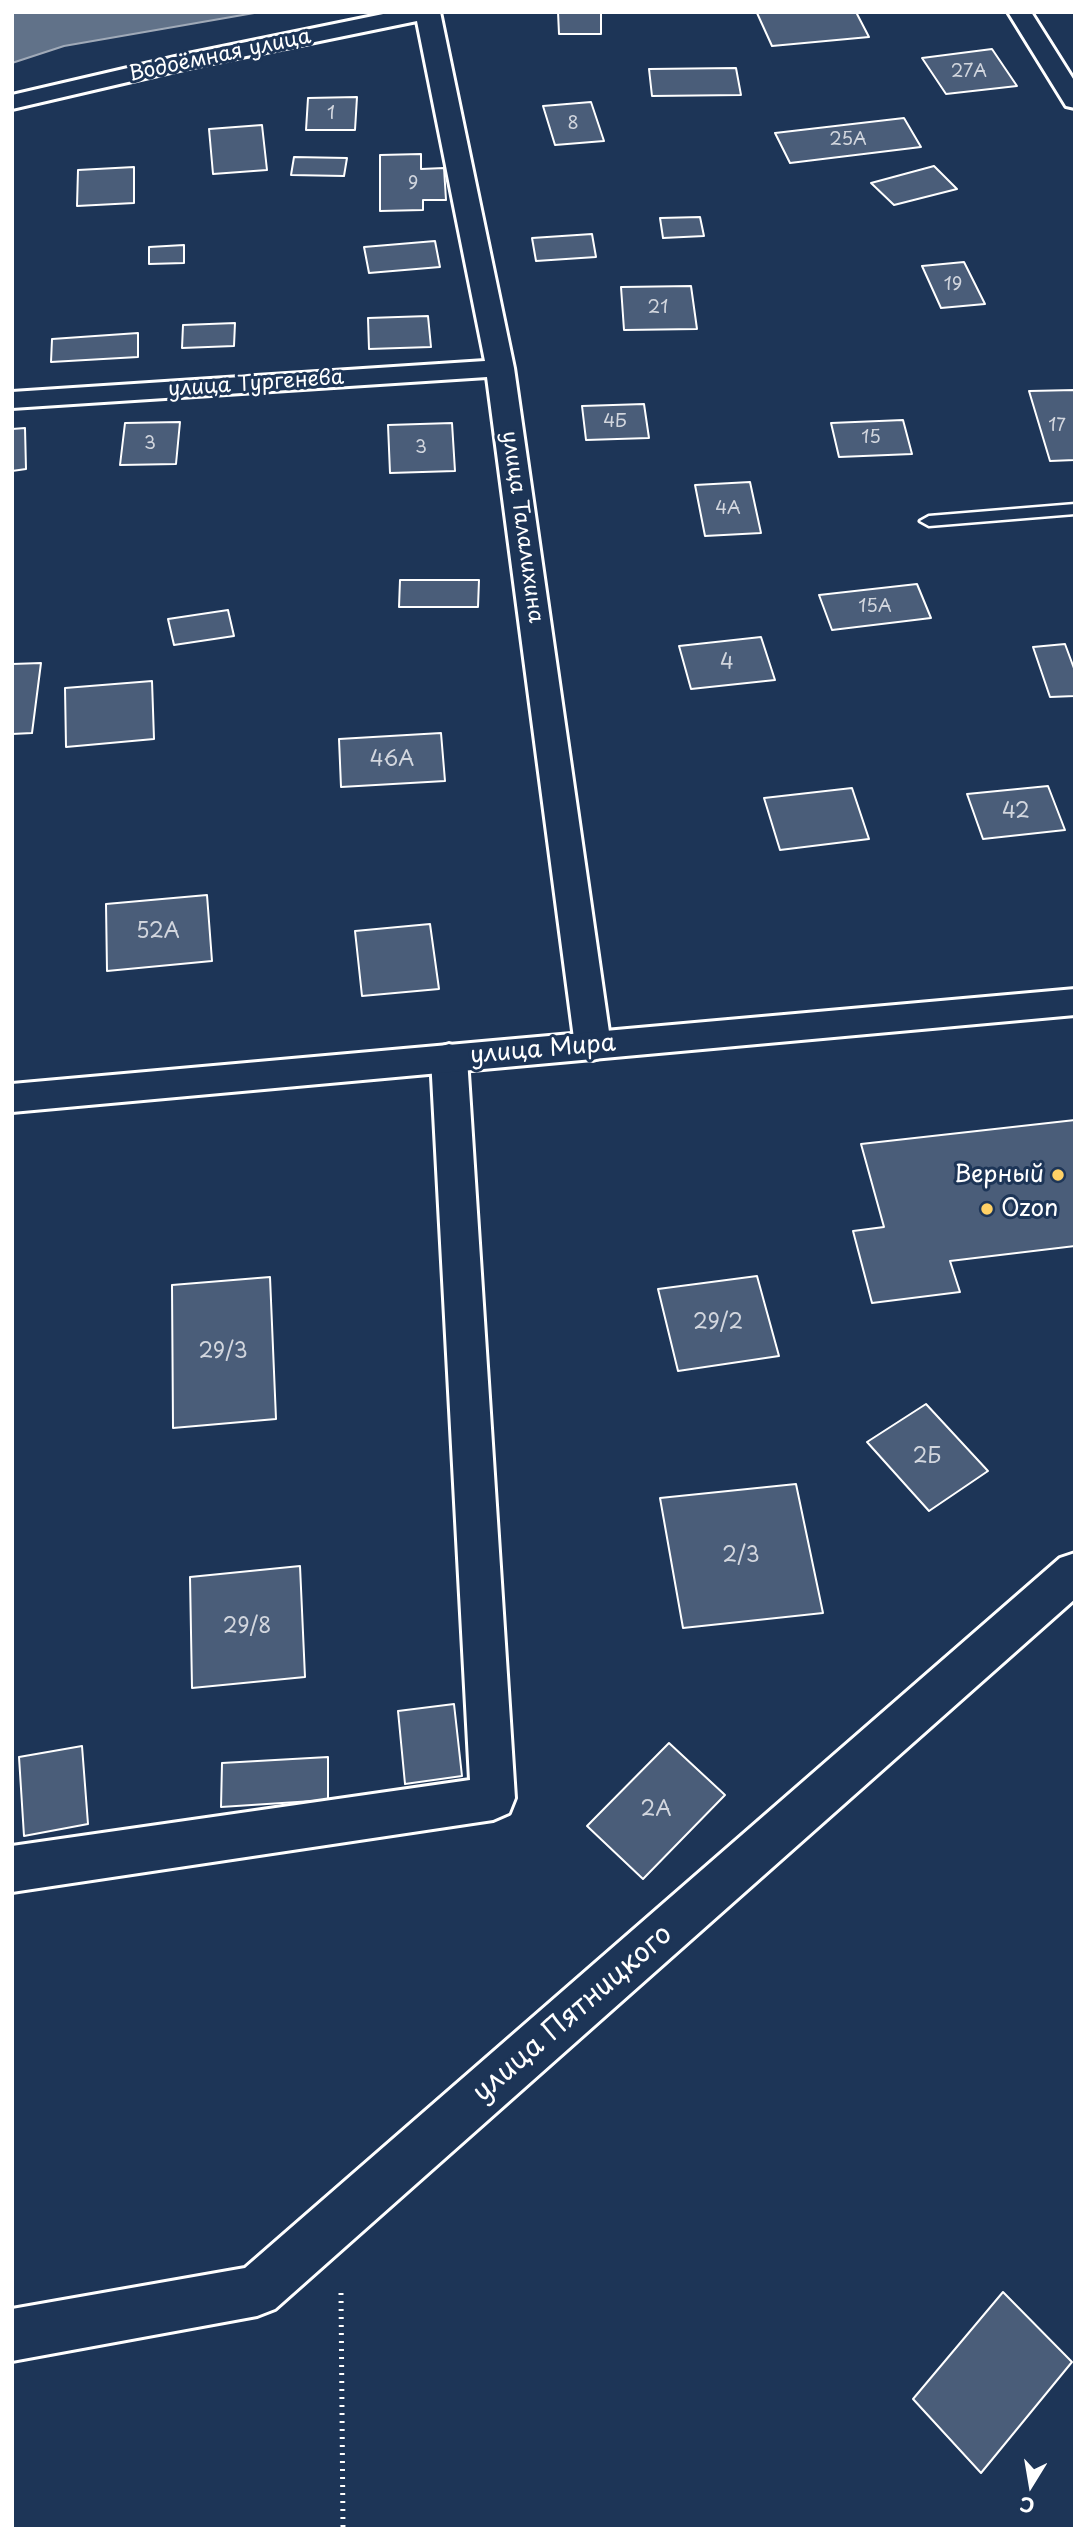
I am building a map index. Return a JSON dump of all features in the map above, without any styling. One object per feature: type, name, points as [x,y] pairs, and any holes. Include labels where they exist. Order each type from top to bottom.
[{"type":"street","name":"Водоёмная улица","points":[[12,102],[188,61],[428,12]]},
{"type":"street","name":"улица Талалихина","points":[[428,12],[500,368],[593,1046]]},
{"type":"street","points":[[1019,12],[1075,101]]},
{"type":"street","name":"улица Тургенева","points":[[12,400],[500,368]]},
{"type":"street","name":"улица Мира","points":[[12,1098],[1075,1002]]},
{"type":"street","points":[[12,1869],[493,1798],[449,1058]]},
{"type":"street","name":"улица Пятницкого","points":[[12,2335],[257,2291],[1075,1572]]},
{"type":"lane","points":[[929,521],[1075,509]]},
{"type":"path","points":[[340,2218],[343,2529]]},
{"type":"water","points":[[12,12],[260,12],[64,46],[12,63]]},
{"type":"building","points":[[558,12],[601,12],[601,34],[559,34]]},
{"type":"building","points":[[856,12],[869,37],[772,46],[757,13]]},
{"type":"building","points":[[992,49],[1017,86],[946,94],[922,58]]},
{"type":"building","points":[[736,68],[741,95],[652,96],[649,69]]},
{"type":"building","points":[[357,97],[355,130],[306,130],[308,98]]},
{"type":"building","points":[[591,102],[604,141],[555,145],[543,106]]},
{"type":"building","points":[[904,118],[921,147],[790,163],[775,133]]},
{"type":"building","points":[[262,125],[267,170],[213,174],[209,129]]},
{"type":"building","points":[[421,154],[421,169],[444,168],[446,200],[423,200],[423,210],[380,211],[380,155]]},
{"type":"building","points":[[294,157],[347,158],[344,176],[291,175]]},
{"type":"building","points":[[934,166],[957,189],[894,205],[871,183]]},
{"type":"building","points":[[134,167],[134,203],[77,206],[78,170]]},
{"type":"building","points":[[700,217],[704,236],[663,238],[660,218]]},
{"type":"building","points":[[592,234],[596,257],[536,261],[532,238]]},
{"type":"building","points":[[435,241],[440,267],[369,273],[364,247]]},
{"type":"building","points":[[184,245],[184,263],[149,264],[149,247]]},
{"type":"building","points":[[964,262],[985,304],[941,308],[922,266]]},
{"type":"building","points":[[691,286],[697,329],[624,330],[621,287]]},
{"type":"building","points":[[428,316],[431,347],[369,349],[368,318]]},
{"type":"building","points":[[235,323],[234,346],[182,348],[183,325]]},
{"type":"building","points":[[138,333],[138,357],[51,362],[52,339]]},
{"type":"building","points":[[1075,390],[1075,460],[1050,461],[1029,391]]},
{"type":"building","points":[[644,404],[649,438],[586,440],[582,406]]},
{"type":"building","points":[[903,420],[912,454],[839,457],[831,423]]},
{"type":"building","points":[[180,422],[176,464],[120,465],[125,423]]},
{"type":"building","points":[[452,423],[455,471],[390,473],[388,425]]},
{"type":"building","points":[[25,428],[26,469],[12,471],[12,429]]},
{"type":"building","points":[[750,482],[761,533],[705,536],[695,485]]},
{"type":"building","points":[[400,580],[479,580],[478,607],[399,607]]},
{"type":"building","points":[[917,584],[931,618],[832,630],[819,595]]},
{"type":"building","points":[[228,610],[234,636],[174,645],[168,619]]},
{"type":"building","points":[[761,637],[775,680],[691,689],[679,646]]},
{"type":"building","points":[[1065,644],[1075,671],[1075,696],[1050,697],[1033,647]]},
{"type":"building","points":[[41,663],[32,733],[12,734],[12,664]]},
{"type":"building","points":[[152,681],[154,739],[66,747],[65,688]]},
{"type":"building","points":[[441,733],[445,781],[341,787],[339,739]]},
{"type":"building","points":[[1048,786],[1065,830],[983,839],[967,794]]},
{"type":"building","points":[[852,788],[869,839],[780,850],[764,798]]},
{"type":"building","points":[[207,895],[212,961],[107,971],[106,904]]},
{"type":"building","points":[[430,924],[439,989],[362,996],[355,931]]},
{"type":"building","points":[[1075,1120],[1075,1246],[950,1261],[960,1292],[872,1303],[853,1231],[884,1227],[861,1144]]},
{"type":"building","points":[[757,1276],[779,1356],[678,1371],[658,1289]]},
{"type":"building","points":[[270,1277],[276,1419],[173,1428],[172,1285]]},
{"type":"building","points":[[926,1404],[988,1471],[929,1511],[867,1442]]},
{"type":"building","points":[[796,1484],[823,1613],[683,1628],[660,1498]]},
{"type":"building","points":[[300,1566],[305,1677],[192,1688],[190,1577]]},
{"type":"building","points":[[454,1704],[462,1776],[405,1784],[398,1711]]},
{"type":"building","points":[[669,1743],[725,1795],[643,1879],[587,1826]]},
{"type":"building","points":[[82,1746],[88,1824],[24,1836],[19,1757]]},
{"type":"building","points":[[328,1757],[328,1800],[221,1807],[222,1763]]},
{"type":"building","points":[[1003,2292],[1072,2362],[981,2473],[913,2399]]},
{"type":"place","name":"Верный","points":[[1058,1175]]},
{"type":"place","name":"Ozon","points":[[987,1209]]}]
